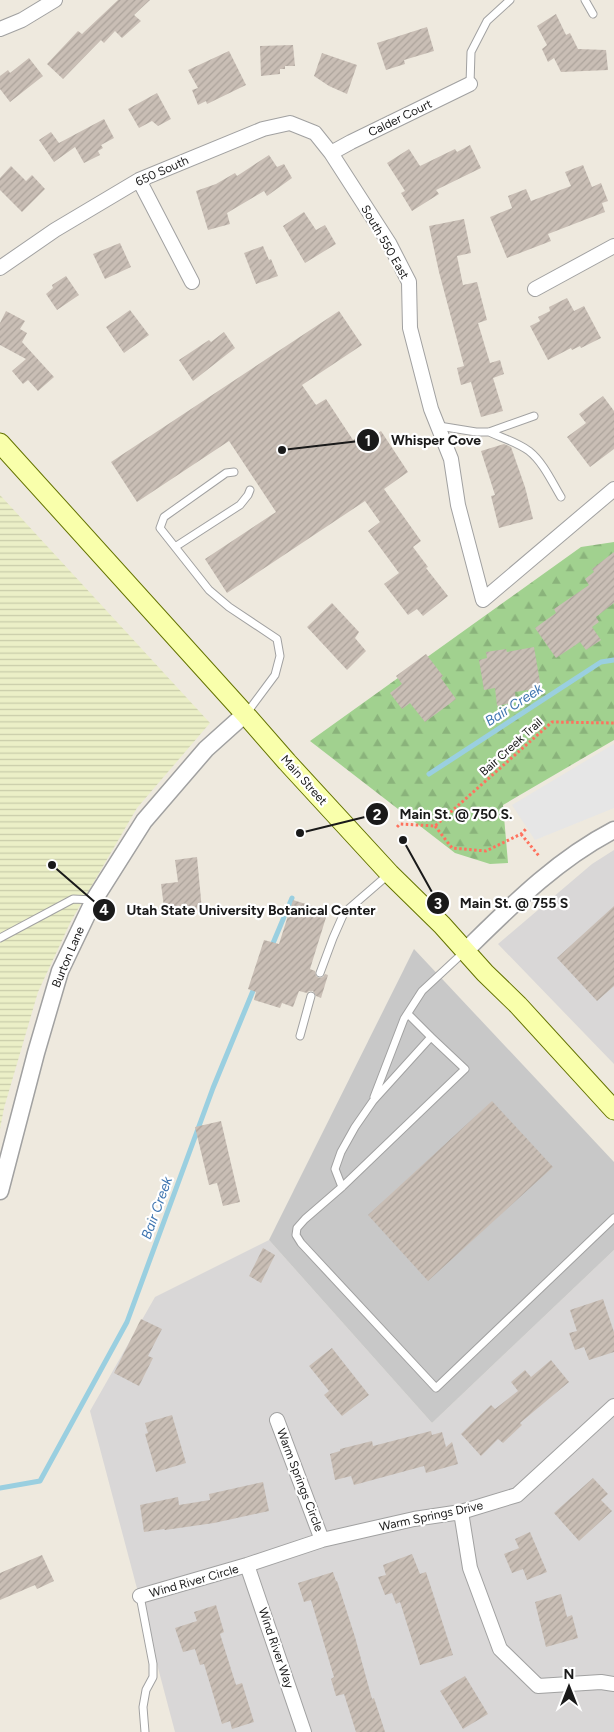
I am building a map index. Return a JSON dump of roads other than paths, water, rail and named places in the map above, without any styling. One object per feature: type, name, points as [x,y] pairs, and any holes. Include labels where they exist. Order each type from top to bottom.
[{"type":"main road","name":"Main Street","points":[[0,443],[390,874],[442,925],[464,952],[518,1005],[614,1110]]},
{"type":"street","points":[[0,29],[22,20],[55,0]]},
{"type":"street","name":"Calder Court","points":[[331,153],[470,84]]},
{"type":"street","name":"650 South","points":[[0,268],[55,230],[139,180],[263,129],[290,122],[315,133],[331,153]]},
{"type":"street","name":"South 550 East","points":[[331,153],[389,243],[409,282],[410,328],[432,409],[451,459],[458,505],[483,600],[614,489]]},
{"type":"street","points":[[139,180],[192,282]]},
{"type":"street","points":[[536,289],[614,246]]},
{"type":"street","name":"Burton Lane","points":[[0,1191],[36,1053],[60,971],[94,900],[144,822],[206,749],[245,714]]},
{"type":"street","points":[[464,952],[543,877],[583,847],[614,830]]},
{"type":"street","name":"Warm Springs Drive","points":[[247,1565],[322,1540],[414,1518],[461,1512],[517,1495],[614,1406]]},
{"type":"street","name":"Warm Springs Circle","points":[[277,1420],[322,1540]]},
{"type":"street","points":[[461,1512],[470,1568],[500,1649],[538,1686],[601,1682],[614,1684]]},
{"type":"street","name":"Wind River Circle","points":[[140,1596],[247,1565]]},
{"type":"street","name":"Wind River Way","points":[[247,1565],[304,1732]]},
{"type":"lane","points":[[470,84],[471,52],[487,21],[510,0]]},
{"type":"lane","points":[[585,0],[592,14]]},
{"type":"lane","points":[[438,426],[488,432],[534,416]]},
{"type":"lane","points":[[488,432],[516,443],[530,452],[543,466],[561,497]]},
{"type":"lane","points":[[234,472],[226,473],[164,517],[160,528],[209,590],[229,608],[263,628],[277,639],[280,656],[276,675],[245,714]]},
{"type":"lane","points":[[175,546],[240,505],[250,490]]},
{"type":"lane","points":[[320,974],[332,938],[344,913],[390,874]]},
{"type":"lane","points":[[0,938],[73,899],[94,900]]},
{"type":"lane","points":[[373,1101],[391,1052],[408,1014],[422,991],[464,952]]},
{"type":"lane","points":[[300,1036],[311,996]]},
{"type":"lane","points":[[408,1014],[465,1069],[342,1187],[301,1223],[297,1228],[296,1235],[436,1388],[614,1218]]},
{"type":"lane","points":[[342,1187],[335,1169],[341,1152],[355,1127],[373,1101],[432,1037]]},
{"type":"lane","points":[[140,1596],[153,1664],[153,1677],[146,1690],[143,1707],[145,1732]]},
{"type":"waterway","name":"Bair Creek","points":[[429,774],[601,662],[614,660]]},
{"type":"waterway","name":"Bair Creek","points":[[271,948],[292,898]]},
{"type":"waterway","name":"Bair Creek","points":[[0,1488],[40,1481],[127,1322],[213,1088],[255,986]]},
{"type":"place","name":"Whisper Cove","points":[[282,450]]},
{"type":"place","name":"Main St. @ 750 S.","points":[[300,833]]},
{"type":"place","name":"Main St. @ 755 S","points":[[403,840]]},
{"type":"place","name":"Utah State University Botanical Center","points":[[52,865]]}]
